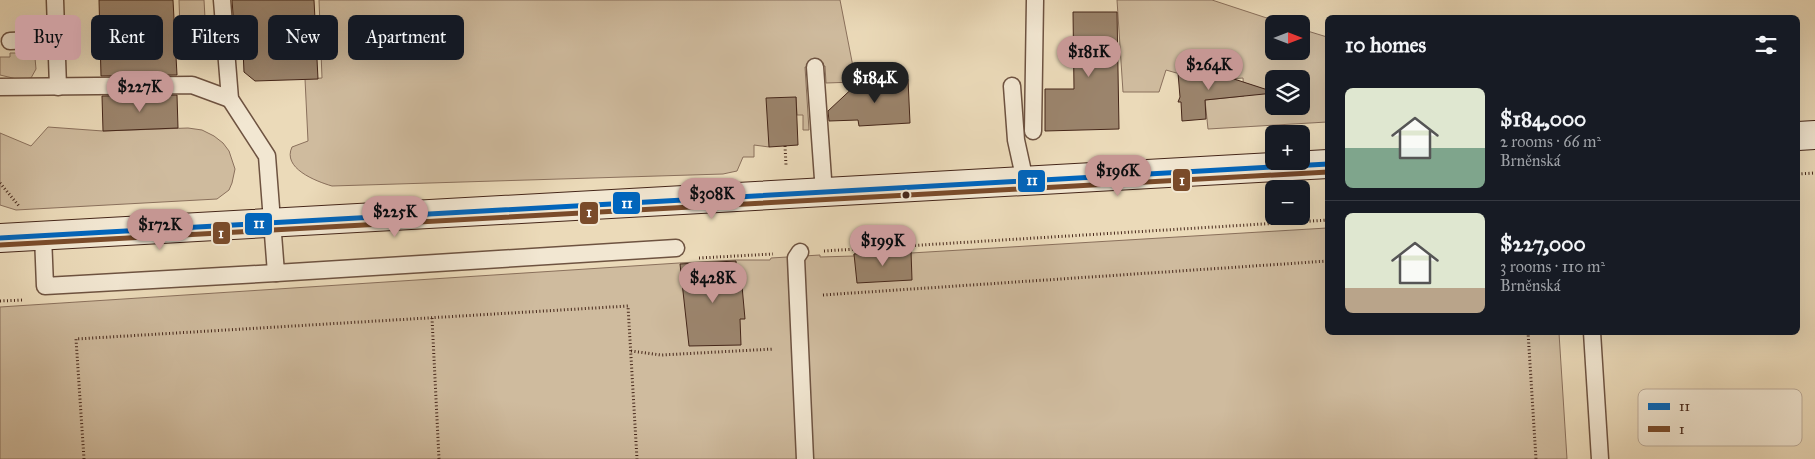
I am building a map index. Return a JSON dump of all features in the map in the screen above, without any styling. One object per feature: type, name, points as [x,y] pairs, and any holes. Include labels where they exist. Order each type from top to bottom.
[{"type":"main road","points":[[1800,136],[1815,135]]},
{"type":"main road","points":[[0,238],[1325,164]]},
{"type":"lane","points":[[55,0],[55,15]]},
{"type":"lane","points":[[222,0],[230,99],[267,156],[276,272]]},
{"type":"lane","points":[[1033,131],[1035,0]]},
{"type":"lane","points":[[10,41],[15,41]]},
{"type":"lane","points":[[57,60],[58,87]]},
{"type":"lane","points":[[815,67],[824,193]]},
{"type":"lane","points":[[0,88],[192,85],[230,99]]},
{"type":"lane","points":[[1012,86],[1016,140],[1025,181]]},
{"type":"lane","points":[[43,236],[45,286],[676,248]]},
{"type":"lane","points":[[800,252],[796,258],[805,459]]},
{"type":"lane","points":[[1592,335],[1600,459]]},
{"type":"path","points":[[1800,174],[1815,173]]},
{"type":"path","points":[[797,297],[1325,261]]},
{"type":"path","points":[[84,459],[76,338],[628,306],[637,459]]},
{"type":"path","points":[[432,318],[439,459]]},
{"type":"path","points":[[1528,335],[1536,459]]},
{"type":"path","points":[[631,351],[661,355],[800,348]]},
{"type":"shaded area","points":[[179,0],[204,0],[205,15],[180,15]]},
{"type":"shaded area","points":[[319,0],[840,0],[856,82],[826,83],[825,66],[805,67],[809,130],[803,130],[803,115],[797,115],[796,97],[769,147],[754,145],[754,157],[743,157],[737,171],[723,174],[332,186],[317,181],[302,172],[292,161],[290,154],[292,147],[308,141],[305,79],[322,78],[321,60],[338,60],[338,15],[320,15]]},
{"type":"shaded area","points":[[1117,0],[1212,0],[1265,17],[1265,60],[1310,60],[1310,32],[1325,36],[1325,122],[1208,129],[1205,100],[1244,96],[1243,78],[1215,80],[1187,76],[1166,70],[1159,92],[1123,92]]},
{"type":"shaded area","points":[[10,53],[15,53],[15,60],[35,60],[36,69],[31,78],[21,80],[0,75],[0,57],[10,57]]},
{"type":"shaded area","points":[[48,127],[103,131],[188,128],[202,130],[223,143],[229,151],[235,169],[232,183],[229,190],[217,199],[16,210],[0,205],[0,133],[31,146]]},
{"type":"shaded area","points":[[1325,228],[1325,335],[1559,335],[1567,459],[0,459],[0,307],[679,263],[770,260],[771,258],[820,255],[820,257],[854,256],[854,254],[910,251],[911,253]]},
{"type":"building","points":[[99,0],[173,0],[173,60],[176,60],[177,75],[101,76],[101,60],[163,60],[163,15],[99,15]]},
{"type":"building","points":[[232,0],[314,0],[315,15],[268,15],[268,60],[317,60],[318,79],[255,81],[244,72],[243,60],[258,60],[258,15],[233,15]]},
{"type":"building","points":[[1073,12],[1117,12],[1119,129],[1045,131],[1045,89],[1074,89]]},
{"type":"building","points":[[1191,65],[1265,89],[1265,94],[1205,100],[1206,119],[1182,121],[1181,102],[1178,102],[1180,97],[1178,73],[1187,76]]},
{"type":"building","points":[[908,79],[910,123],[859,126],[858,120],[829,121],[828,111],[859,82]]},
{"type":"building","points":[[177,95],[178,128],[103,131],[102,96]]},
{"type":"building","points":[[796,97],[798,145],[769,147],[766,98]]},
{"type":"building","points":[[911,251],[912,280],[857,283],[854,254]]},
{"type":"building","points":[[736,261],[737,287],[742,286],[745,319],[740,319],[741,345],[689,346],[680,264]]},
{"type":"transit line","name":"11","points":[[0,238],[1325,164]]},
{"type":"transit line","name":"1","points":[[0,245],[1325,172]]}]
